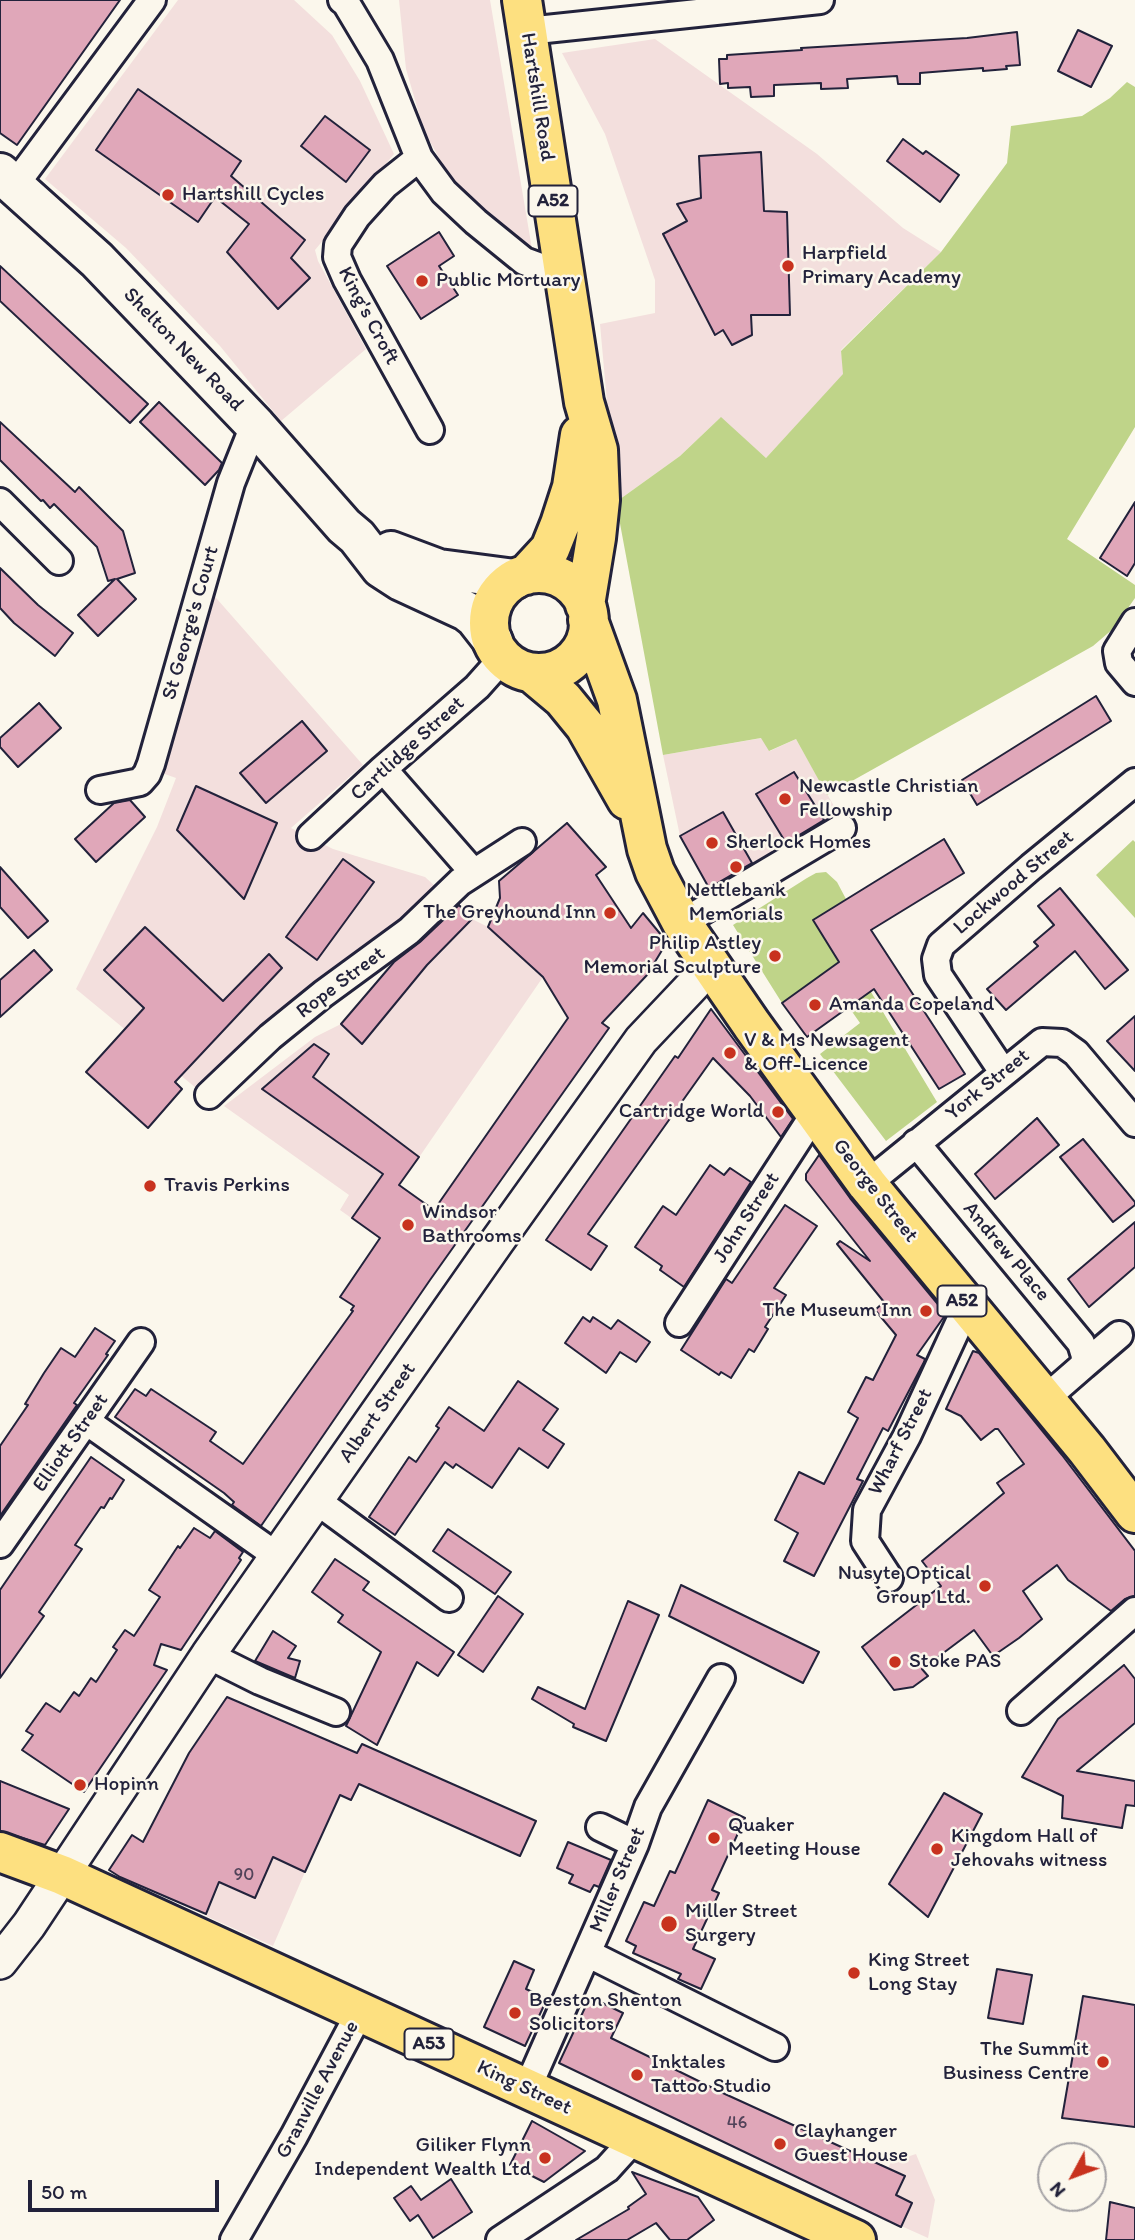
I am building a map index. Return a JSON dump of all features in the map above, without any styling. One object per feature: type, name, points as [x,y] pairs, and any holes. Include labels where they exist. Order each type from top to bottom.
[{"type":"main road","name":"Hartshill Road","points":[[525,16],[584,402],[598,450],[600,499],[586,612]]},
{"type":"main road","name":"Shelton New Road","points":[[8,179],[97,260],[256,426],[344,526],[357,537],[381,568],[401,581],[466,611],[509,658],[562,699],[584,726],[644,837]]},
{"type":"main road","name":"Hartshill Road","points":[[520,577],[550,549],[572,487],[584,402]]},
{"type":"main road","name":"Shelton New Road","points":[[357,537],[439,569],[520,577]]},
{"type":"main road","name":"A52","points":[[586,612],[583,643],[573,660],[555,671],[509,658],[490,623],[498,594],[520,577],[540,573],[555,576],[571,585],[586,612],[617,700],[644,837]]},
{"type":"main road","name":"George Street","points":[[644,837],[655,872],[682,923],[815,1113],[867,1184],[1045,1399],[1135,1513]]},
{"type":"main road","name":"King Street","points":[[0,1852],[62,1875],[856,2240]]},
{"type":"street","points":[[8,179],[152,0]]},
{"type":"street","points":[[525,16],[820,0]]},
{"type":"street","points":[[346,1],[380,60],[419,158],[444,192],[524,261],[565,276]]},
{"type":"street","name":"King's Croft","points":[[419,158],[385,185],[357,216],[338,245],[337,257],[393,385],[430,430]]},
{"type":"street","name":"St George's Court","points":[[100,790],[140,782],[147,774],[231,483],[256,426]]},
{"type":"street","points":[[0,502],[59,561]]},
{"type":"street","points":[[1135,622],[1117,651],[1119,663],[1135,682]]},
{"type":"street","name":"Cartlidge Street","points":[[311,836],[509,658]]},
{"type":"street","points":[[383,769],[474,873]]},
{"type":"street","name":"Lockwood Street","points":[[1003,1072],[938,975],[936,959],[942,945],[1031,867],[1135,782]]},
{"type":"street","points":[[682,923],[842,828]]},
{"type":"street","name":"Rope Street","points":[[209,1095],[270,1037],[409,931],[460,882],[522,842]]},
{"type":"street","name":"Albert Street","points":[[0,1962],[29,1925],[208,1655],[641,1040],[693,985],[709,963]]},
{"type":"street","name":"York Street","points":[[867,1184],[1042,1042],[1062,1043],[1076,1053],[1135,1123]]},
{"type":"street","name":"John Street","points":[[679,1323],[815,1113]]},
{"type":"street","name":"Andrew Place","points":[[916,1143],[1082,1343],[1084,1365]]},
{"type":"street","name":"Wharf Street","points":[[889,1578],[865,1541],[867,1510],[907,1436],[967,1306]]},
{"type":"street","points":[[1045,1399],[1119,1335]]},
{"type":"street","name":"Elliott Street","points":[[0,1544],[141,1342]]},
{"type":"street","points":[[86,1421],[277,1556]]},
{"type":"street","points":[[317,1501],[449,1598]]},
{"type":"street","points":[[1021,1711],[1135,1611]]},
{"type":"street","points":[[208,1655],[260,1681],[336,1712]]},
{"type":"street","name":"Miller Street","points":[[527,2089],[635,1844],[648,1807],[721,1678]]},
{"type":"street","points":[[600,1827],[635,1844]]},
{"type":"street","points":[[587,1953],[775,2047]]},
{"type":"street","name":"Granville Avenue","points":[[234,2240],[294,2136],[360,2012]]},
{"type":"street","points":[[500,2240],[607,2169],[626,2148],[630,2137]]},
{"type":"shaded area","points":[[178,0],[294,0],[332,35],[360,81],[394,154],[315,250],[318,261],[366,349],[281,421],[220,346],[126,248],[45,179]]},
{"type":"shaded area","points":[[399,0],[490,0],[532,249],[503,230],[455,186],[424,131],[406,69]]},
{"type":"shaded area","name":"Harpfield Primary Academy","points":[[655,39],[817,154],[903,228],[941,252],[841,350],[844,374],[766,458],[720,418],[680,456],[616,502],[600,324],[655,313],[655,280],[605,134],[562,53]]},
{"type":"shaded area","points":[[210,591],[363,765],[291,828],[333,849],[425,877],[436,887],[419,908],[354,962],[303,992],[196,1088],[76,989],[157,827],[176,778],[162,773]]},
{"type":"shaded area","points":[[762,738],[770,751],[796,739],[839,815],[754,868],[745,851],[718,866],[728,883],[711,892],[680,836],[663,755]]},
{"type":"shaded area","points":[[453,899],[472,919],[488,927],[543,977],[400,1185],[464,1231],[433,1276],[340,1210],[349,1195],[224,1106],[315,1037],[341,1024],[407,946]]},
{"type":"shaded area","points":[[266,1779],[305,1872],[273,1946],[206,1916]]},
{"type":"shaded area","points":[[916,2154],[935,2200],[928,2238],[868,2211],[891,2162]]},
{"type":"green space","points":[[1127,82],[1135,87],[1135,427],[1067,539],[1135,585],[1135,598],[1114,628],[1093,646],[827,795],[796,739],[769,751],[761,738],[663,755],[616,502],[680,456],[721,417],[766,458],[843,374],[841,351],[941,252],[1007,163],[1011,126],[1082,116],[1110,98]]},
{"type":"green space","points":[[1133,840],[1135,842],[1135,918],[1096,875]]},
{"type":"green space","points":[[826,872],[837,882],[846,899],[813,920],[840,963],[782,1003],[733,925],[807,878]]},
{"type":"green space","points":[[862,977],[937,1102],[886,1141],[820,1054],[860,1023],[839,993]]},
{"type":"building","points":[[0,0],[120,0],[17,145],[0,133]]},
{"type":"building","points":[[1078,30],[1112,46],[1091,87],[1058,71]]},
{"type":"building","points":[[1017,32],[1020,65],[1006,66],[1007,69],[983,71],[983,68],[920,73],[920,84],[898,84],[897,76],[847,79],[848,88],[821,89],[821,83],[774,85],[774,96],[751,97],[750,87],[728,88],[728,83],[720,84],[719,59],[727,59],[727,55]]},
{"type":"building","points":[[138,89],[241,161],[231,176],[305,240],[291,258],[310,278],[278,309],[227,252],[249,224],[215,197],[198,222],[96,150]]},
{"type":"building","points":[[325,116],[370,150],[346,182],[301,146]]},
{"type":"building","points":[[903,139],[923,154],[926,151],[959,175],[940,202],[887,161]]},
{"type":"building","points":[[761,152],[764,211],[787,212],[790,315],[751,315],[752,335],[732,345],[723,330],[715,335],[663,234],[687,221],[677,204],[701,198],[699,156]]},
{"type":"building","name":"Public Mortuary","points":[[439,232],[454,256],[439,266],[458,295],[421,319],[387,266]]},
{"type":"building","points":[[0,266],[148,404],[130,423],[0,301]]},
{"type":"building","points":[[159,402],[222,463],[205,485],[140,422]]},
{"type":"building","points":[[0,422],[75,492],[79,487],[123,531],[135,573],[117,579],[136,599],[98,636],[78,615],[115,579],[108,581],[97,547],[54,504],[50,508],[41,501],[0,460]]},
{"type":"building","points":[[1135,502],[1135,563],[1127,576],[1100,558]]},
{"type":"building","points":[[0,568],[38,605],[73,633],[55,656],[0,608]]},
{"type":"building","points":[[1096,696],[1111,721],[977,805],[962,780]]},
{"type":"building","points":[[39,703],[61,728],[18,767],[0,747],[0,738]]},
{"type":"building","points":[[302,721],[327,751],[266,803],[240,773]]},
{"type":"building","name":"Newcastle Christian Fellowship","points":[[794,772],[824,820],[786,843],[756,794]]},
{"type":"building","points":[[196,786],[277,823],[244,899],[177,830]]},
{"type":"building","points":[[130,800],[145,817],[96,862],[75,839],[114,803]]},
{"type":"building","name":"Sherlock Homes","points":[[723,812],[752,863],[709,888],[680,836]]},
{"type":"building","points":[[567,823],[606,867],[596,875],[631,928],[643,913],[667,942],[647,975],[602,1023],[609,1028],[430,1280],[261,1526],[232,1505],[234,1502],[224,1493],[115,1417],[135,1389],[146,1396],[151,1389],[216,1432],[210,1441],[243,1464],[353,1311],[351,1310],[354,1306],[340,1297],[380,1238],[352,1218],[383,1174],[262,1089],[314,1044],[329,1054],[313,1077],[419,1157],[399,1185],[434,1210],[568,1018],[543,977],[488,927],[500,898],[499,881]]},
{"type":"building","points":[[944,839],[964,873],[871,930],[965,1074],[939,1089],[874,989],[807,1037],[782,1003],[839,962],[813,920]]},
{"type":"building","points":[[343,859],[374,882],[317,960],[286,937]]},
{"type":"building","points":[[0,867],[48,921],[28,938],[0,907]]},
{"type":"building","points":[[1060,888],[1128,970],[1105,989],[1075,951],[1006,1010],[987,989],[1038,946],[1034,942],[1054,925],[1038,906]]},
{"type":"building","points":[[459,905],[472,919],[427,965],[362,1044],[341,1024],[394,962],[420,942]]},
{"type":"building","points":[[145,927],[223,1001],[269,954],[282,968],[175,1082],[182,1089],[148,1128],[86,1072],[144,1008],[104,970]]},
{"type":"building","points":[[34,950],[52,970],[0,1017],[0,980]]},
{"type":"building","points":[[711,1009],[793,1119],[781,1137],[750,1096],[713,1058],[588,1234],[607,1246],[591,1270],[546,1240]]},
{"type":"building","points":[[1135,1016],[1135,1071],[1107,1041]]},
{"type":"building","points":[[1037,1118],[1059,1145],[995,1199],[975,1174]]},
{"type":"building","points":[[1083,1139],[1135,1202],[1135,1205],[1113,1222],[1060,1157]]},
{"type":"building","points":[[819,1155],[850,1198],[946,1314],[917,1355],[925,1359],[924,1362],[888,1431],[883,1428],[857,1479],[863,1481],[814,1576],[784,1561],[798,1533],[775,1520],[799,1472],[824,1484],[858,1418],[848,1412],[866,1377],[873,1380],[896,1335],[875,1310],[884,1302],[837,1244],[840,1241],[870,1261],[806,1180],[806,1174]]},
{"type":"building","points":[[710,1165],[724,1175],[730,1168],[751,1182],[684,1287],[660,1270],[662,1266],[635,1247],[663,1206],[676,1215]]},
{"type":"building","points":[[785,1205],[817,1226],[774,1288],[786,1295],[765,1327],[768,1329],[754,1352],[749,1349],[731,1378],[721,1372],[719,1375],[681,1350],[726,1279],[732,1283]]},
{"type":"building","points":[[1135,1222],[1135,1267],[1089,1307],[1068,1279]]},
{"type":"building","points":[[583,1317],[590,1322],[593,1317],[611,1329],[618,1320],[650,1342],[636,1362],[620,1352],[606,1373],[565,1343]]},
{"type":"building","points":[[95,1328],[115,1341],[106,1354],[108,1355],[74,1403],[77,1405],[0,1516],[0,1446],[28,1405],[25,1404],[61,1348],[75,1357]]},
{"type":"building","points":[[973,1351],[979,1353],[1062,1455],[1135,1551],[1135,1596],[1125,1599],[1111,1611],[1068,1580],[1057,1565],[1023,1591],[1042,1619],[1019,1638],[993,1656],[974,1630],[922,1669],[928,1676],[913,1687],[894,1690],[862,1647],[941,1586],[922,1561],[1004,1493],[997,1483],[1024,1464],[998,1429],[981,1440],[961,1416],[946,1409]]},
{"type":"building","points":[[518,1381],[558,1409],[543,1430],[564,1444],[548,1468],[519,1448],[492,1488],[456,1464],[453,1468],[445,1462],[395,1535],[369,1517],[409,1457],[416,1462],[439,1428],[436,1426],[449,1407],[484,1431]]},
{"type":"building","points":[[91,1457],[124,1480],[112,1499],[110,1498],[104,1508],[101,1507],[75,1545],[82,1549],[39,1612],[44,1616],[0,1678],[0,1590]]},
{"type":"building","points":[[194,1528],[210,1538],[215,1531],[243,1552],[239,1558],[241,1560],[181,1650],[161,1644],[154,1665],[167,1670],[84,1792],[22,1750],[33,1735],[26,1731],[46,1703],[60,1712],[74,1692],[79,1696],[91,1678],[96,1682],[117,1650],[113,1647],[125,1630],[134,1636],[160,1597],[149,1590],[178,1546],[180,1548]]},
{"type":"building","points":[[448,1529],[511,1572],[495,1594],[433,1551]]},
{"type":"building","points":[[335,1559],[369,1582],[363,1590],[454,1652],[438,1676],[417,1662],[377,1745],[346,1726],[381,1652],[338,1622],[343,1615],[312,1592]]},
{"type":"building","points":[[681,1585],[819,1652],[803,1683],[669,1616]]},
{"type":"building","points":[[498,1596],[523,1614],[483,1672],[458,1655]]},
{"type":"building","points":[[628,1601],[659,1615],[606,1741],[573,1727],[574,1724],[532,1699],[538,1687],[585,1709]]},
{"type":"building","points":[[273,1631],[296,1646],[288,1658],[300,1661],[295,1678],[255,1661]]},
{"type":"building","points":[[1124,1665],[1135,1679],[1135,1723],[1077,1771],[1135,1781],[1135,1806],[1126,1805],[1122,1828],[1062,1818],[1063,1796],[1022,1777],[1058,1719]]},
{"type":"building","points":[[227,1697],[357,1753],[362,1744],[536,1821],[520,1856],[359,1784],[351,1800],[340,1795],[305,1872],[273,1857],[255,1898],[219,1882],[206,1914],[109,1870],[132,1835],[143,1842],[189,1753]]},
{"type":"building","points":[[0,1781],[69,1809],[45,1845],[0,1831]]},
{"type":"building","name":"Kingdom Hall of Jehovahs witness","points":[[944,1793],[982,1814],[928,1917],[889,1884]]},
{"type":"building","name":"Miller Street Surgery","points":[[708,1800],[745,1818],[712,1890],[719,1893],[693,1949],[715,1959],[701,1989],[678,1979],[681,1974],[633,1953],[636,1946],[626,1941],[644,1902],[654,1906],[670,1871],[675,1873]]},
{"type":"building","points":[[568,1842],[611,1860],[599,1887],[594,1885],[590,1892],[569,1883],[573,1875],[557,1868]]},
{"type":"building","name":"Beeston Shenton Solicitors","points":[[514,1961],[534,1970],[526,1989],[547,1999],[525,2046],[484,2027]]},
{"type":"building","points":[[997,1969],[1032,1975],[1023,2024],[988,2018]]},
{"type":"building","name":"The Summit Business Centre","points":[[1083,1996],[1135,2005],[1135,2127],[1062,2118]]},
{"type":"building","points":[[590,1997],[623,2013],[611,2038],[725,2094],[905,2176],[896,2195],[912,2203],[901,2227],[559,2063]]},
{"type":"building","name":"Giliker Flynn Independent Wealth Ltd","points":[[532,2121],[585,2151],[544,2182],[510,2165]]},
{"type":"building","points":[[632,2172],[698,2197],[714,2220],[687,2240],[670,2240],[656,2223],[627,2240],[576,2240],[629,2209],[628,2207],[646,2194]]},
{"type":"building","points":[[451,2179],[472,2212],[433,2238],[418,2215],[410,2221],[394,2198],[411,2186],[421,2200]]},
{"type":"building","points":[[1110,2202],[1135,2208],[1135,2240],[1106,2240]]},
{"type":"place","name":"Hartshill Cycles","points":[[168,195]]},
{"type":"place","name":"Harpfield Primary Academy","points":[[788,266]]},
{"type":"place","name":"Public Mortuary","points":[[422,281]]},
{"type":"place","name":"Newcastle Christian Fellowship","points":[[785,799]]},
{"type":"place","name":"Sherlock Homes","points":[[712,843]]},
{"type":"place","name":"Nettlebank Memorials","points":[[736,867]]},
{"type":"place","name":"The Greyhound Inn","points":[[610,913]]},
{"type":"place","name":"Philip Astley Memorial Sculpture","points":[[775,956]]},
{"type":"place","name":"Amanda Copeland","points":[[815,1005]]},
{"type":"place","name":"V & Ms Newsagent & Off-Licence","points":[[730,1053]]},
{"type":"place","name":"Cartridge World","points":[[778,1112]]},
{"type":"place","name":"Travis Perkins","points":[[150,1186]]},
{"type":"place","name":"Windsor Bathrooms","points":[[408,1225]]},
{"type":"place","name":"The Museum Inn","points":[[926,1311]]},
{"type":"place","name":"Nusyte Optical Group Ltd.","points":[[985,1586]]},
{"type":"place","name":"Stoke PAS","points":[[895,1662]]},
{"type":"place","name":"Hopinn","points":[[80,1785]]},
{"type":"place","name":"Quaker Meeting House","points":[[714,1838]]},
{"type":"place","name":"Kingdom Hall of Jehovahs witness","points":[[937,1849]]},
{"type":"place","name":"Miller Street Surgery","points":[[669,1924]]},
{"type":"place","name":"King Street Long Stay","points":[[854,1973]]},
{"type":"place","name":"Beeston Shenton Solicitors","points":[[515,2013]]},
{"type":"place","name":"The Summit Business Centre","points":[[1103,2062]]},
{"type":"place","name":"Inktales Tattoo Studio","points":[[637,2075]]},
{"type":"place","name":"Clayhanger Guest House","points":[[780,2144]]},
{"type":"place","name":"Giliker Flynn Independent Wealth Ltd","points":[[545,2158]]}]
